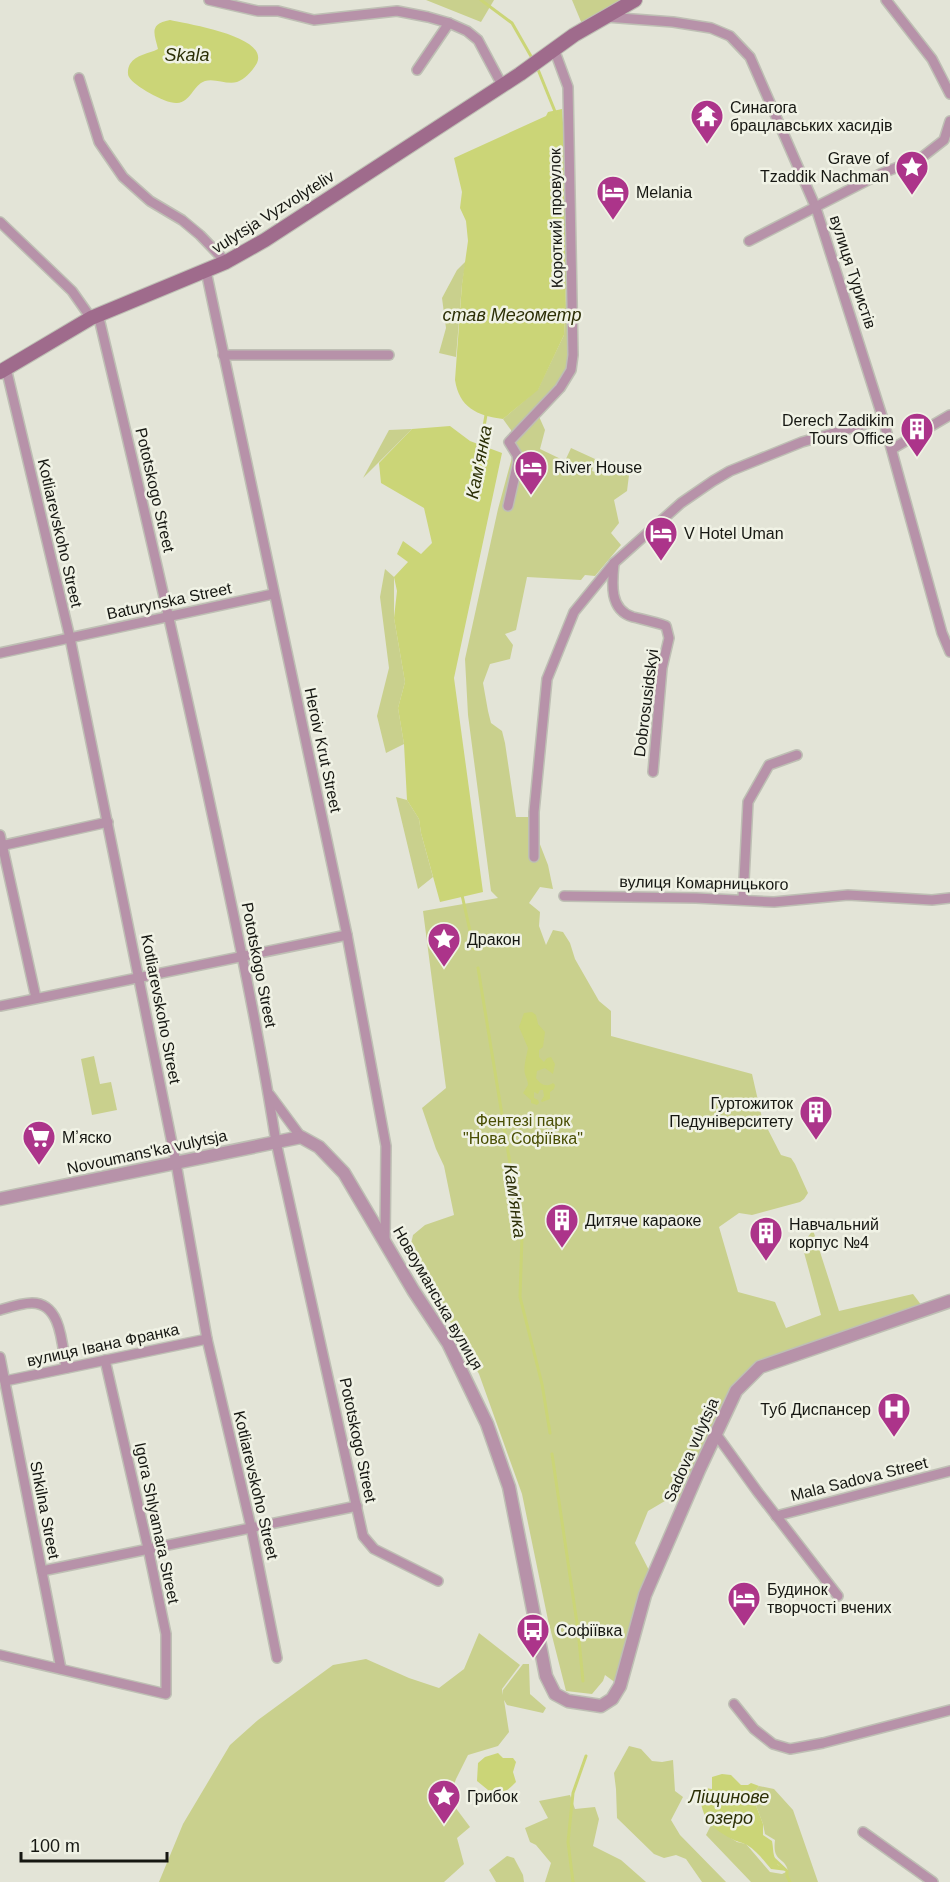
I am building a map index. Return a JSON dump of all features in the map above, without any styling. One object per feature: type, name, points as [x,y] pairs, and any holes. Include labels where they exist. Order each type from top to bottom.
[{"type":"main road","name":"vulytsja Vyzvolyteliv","points":[[3,370],[94,316],[226,262],[280,231],[550,52],[635,0]]},
{"type":"street","points":[[209,0],[258,10],[278,11],[314,20],[397,11],[449,23],[478,40],[502,84]]},
{"type":"street","points":[[886,0],[932,59],[950,94]]},
{"type":"street","name":"вулиця Туристів","points":[[604,17],[673,22],[711,28],[729,36],[750,57],[816,208],[883,419],[942,633],[950,652]]},
{"type":"street","points":[[417,70],[449,23]]},
{"type":"street","name":"Короткий провулок","points":[[508,506],[518,462],[517,455],[509,442],[560,388],[571,370],[573,356],[568,87],[550,52]]},
{"type":"street","points":[[79,78],[99,142],[123,177],[150,201],[182,220],[226,262]]},
{"type":"street","points":[[749,241],[880,174],[921,158],[944,140],[950,121]]},
{"type":"street","points":[[0,222],[72,291],[94,316]]},
{"type":"street","name":"Heroiv Krut Street","points":[[206,271],[347,935],[386,1146],[385,1239]]},
{"type":"street","name":"Pototskogo Street","points":[[94,316],[170,617],[243,956],[276,1142],[363,1536],[374,1549],[438,1581]]},
{"type":"street","points":[[223,355],[389,355]]},
{"type":"street","name":"Kotliarevskoho Street","points":[[3,370],[69,638],[140,977],[207,1339],[251,1527],[277,1658]]},
{"type":"street","points":[[892,449],[950,415]]},
{"type":"street","points":[[534,857],[534,812],[547,679],[574,612],[614,564],[681,503],[730,471],[802,442],[883,419]]},
{"type":"street","name":"Dobrosusidskyi","points":[[614,564],[612,587],[614,599],[621,609],[630,617],[654,621],[666,626],[668,632],[669,638],[662,668],[653,772]]},
{"type":"street","name":"Baturynska Street","points":[[0,653],[273,594]]},
{"type":"street","points":[[743,899],[748,802],[768,765],[796,755]]},
{"type":"street","points":[[1,846],[108,822]]},
{"type":"street","points":[[0,834],[36,998]]},
{"type":"street","name":"вулиця Комарницького","points":[[564,896],[743,899],[774,902],[848,895],[932,900],[950,898]]},
{"type":"street","points":[[0,1006],[347,935]]},
{"type":"street","points":[[269,1093],[301,1137]]},
{"type":"street","name":"Новоуманська вулиця","points":[[301,1137],[319,1147],[344,1173],[413,1290],[448,1343],[487,1424],[509,1487],[546,1676],[555,1694],[568,1701]]},
{"type":"street","name":"Novoumans'ka vulytsja","points":[[0,1199],[301,1137]]},
{"type":"street","name":"Sadova vulytsja","points":[[568,1701],[601,1706],[612,1699],[620,1686],[645,1595],[736,1391],[760,1367],[950,1301]]},
{"type":"street","points":[[0,1310],[30,1302],[40,1303],[50,1309],[56,1319],[66,1368]]},
{"type":"street","name":"вулиця Івана Франка","points":[[5,1381],[207,1339]]},
{"type":"street","name":"Shkilna Street","points":[[0,1357],[61,1669]]},
{"type":"street","name":"Igora Shlyamara Street","points":[[61,1669],[166,1694],[166,1634],[105,1360]]},
{"type":"street","name":"Mala Sadova Street","points":[[716,1434],[838,1596]]},
{"type":"street","name":"Mala Sadova Street","points":[[776,1516],[950,1471]]},
{"type":"street","points":[[42,1570],[357,1506]]},
{"type":"street","points":[[0,1655],[61,1669]]},
{"type":"street","points":[[734,1704],[754,1729],[772,1744],[790,1749],[823,1743],[950,1710]]},
{"type":"street","points":[[863,1832],[933,1882]]},
{"type":"green space","points":[[426,0],[494,0],[481,22]]},
{"type":"green space","points":[[572,0],[637,0],[582,24]]},
{"type":"green space","points":[[466,261],[456,357],[439,353],[446,328],[442,298],[457,270]]},
{"type":"green space","name":"Фентезі парк \"Нова Софіївка\"","points":[[566,276],[573,277],[571,370],[537,412],[545,430],[540,449],[565,461],[571,448],[595,459],[592,471],[609,476],[620,469],[629,475],[627,491],[614,500],[619,523],[611,533],[621,545],[595,576],[585,575],[581,580],[527,577],[516,630],[505,634],[513,645],[510,659],[490,664],[483,683],[491,723],[502,731],[505,743],[516,817],[534,817],[534,829],[548,865],[553,889],[540,887],[529,903],[540,912],[539,926],[546,945],[553,930],[563,932],[570,943],[575,959],[599,1001],[611,1011],[611,1036],[752,1074],[762,1118],[781,1155],[791,1158],[795,1164],[808,1193],[800,1202],[752,1215],[739,1213],[719,1227],[738,1292],[775,1302],[786,1328],[821,1315],[802,1245],[813,1230],[839,1311],[913,1294],[925,1310],[760,1367],[736,1391],[683,1507],[670,1498],[648,1511],[635,1543],[653,1578],[620,1686],[605,1675],[592,1694],[566,1691],[548,1620],[522,1494],[479,1374],[410,1249],[413,1235],[425,1225],[454,1215],[444,1166],[422,1108],[446,1088],[423,911],[498,898],[491,891],[468,715],[465,659],[498,509],[514,450],[511,430],[503,419],[538,389],[564,335]]},
{"type":"green space","points":[[412,429],[363,478],[389,430]]},
{"type":"green space","points":[[385,569],[394,577],[394,618],[405,682],[398,708],[404,744],[386,753],[377,716],[389,668],[380,597]]},
{"type":"green space","points":[[396,797],[407,800],[419,819],[433,877],[418,889]]},
{"type":"green space","points":[[94,1056],[100,1084],[111,1082],[117,1110],[92,1115],[81,1059]]},
{"type":"green space","points":[[479,1633],[520,1665],[502,1689],[503,1695],[503,1690],[523,1664],[529,1664],[530,1694],[546,1708],[543,1713],[507,1705],[504,1700],[509,1732],[498,1746],[468,1755],[449,1799],[470,1827],[457,1838],[464,1864],[444,1882],[159,1882],[183,1824],[230,1745],[258,1720],[333,1665],[366,1659],[439,1688],[464,1669]]},
{"type":"green space","points":[[629,1746],[641,1749],[652,1761],[673,1760],[675,1791],[683,1797],[671,1820],[680,1835],[726,1882],[702,1882],[686,1859],[676,1855],[664,1858],[654,1854],[617,1818],[614,1773]]},
{"type":"green space","points":[[759,1786],[774,1789],[793,1810],[818,1882],[751,1882],[706,1835],[711,1825],[737,1842],[746,1844],[770,1872],[782,1874],[788,1871],[775,1852],[775,1840],[765,1834],[752,1795]]},
{"type":"green space","points":[[570,1795],[575,1809],[595,1807],[599,1819],[593,1846],[621,1860],[646,1882],[545,1882],[551,1863],[536,1845],[530,1842],[525,1828],[548,1818],[539,1801]]},
{"type":"green space","points":[[507,1856],[514,1858],[524,1882],[496,1882],[489,1870]]},
{"type":"water","name":"Skala","points":[[170,20],[208,28],[239,39],[251,45],[257,54],[257,63],[249,74],[237,82],[209,80],[201,83],[182,102],[172,103],[158,98],[132,81],[128,76],[128,69],[136,58],[158,49],[156,27]]},
{"type":"water","name":"став Мегометр","points":[[562,109],[565,150],[564,335],[538,390],[503,419],[494,418],[477,412],[465,403],[455,380],[462,284],[468,241],[466,221],[460,208],[462,192],[454,158],[546,116],[548,112]]},
{"type":"water","points":[[450,426],[470,441],[502,453],[454,678],[483,892],[440,902],[419,819],[407,800],[404,744],[398,708],[405,682],[394,618],[397,591],[394,577],[408,562],[397,554],[403,541],[421,554],[432,543],[424,508],[381,483],[379,463],[412,429]]},
{"type":"water","points":[[532,1012],[545,1032],[539,1057],[544,1062],[551,1057],[555,1064],[553,1074],[545,1068],[537,1071],[536,1078],[541,1084],[553,1083],[555,1085],[550,1092],[550,1099],[542,1102],[543,1090],[540,1090],[538,1094],[534,1092],[534,1098],[539,1103],[537,1105],[531,1103],[531,1100],[523,1093],[528,1085],[524,1068],[528,1048],[519,1027],[524,1013]]},
{"type":"water","points":[[498,1753],[503,1758],[513,1758],[516,1762],[513,1772],[516,1782],[501,1793],[488,1790],[477,1781],[478,1763],[485,1757]]},
{"type":"water","name":"Ліщинове озеро","points":[[722,1774],[731,1775],[741,1785],[751,1783],[759,1786],[752,1795],[763,1824],[763,1835],[772,1841],[778,1865],[787,1871],[771,1869],[751,1847],[726,1836],[709,1822],[703,1810],[700,1793],[706,1788],[712,1789],[712,1777]]},
{"type":"waterway","name":"Кам'янка","points":[[481,0],[512,23],[532,58]]},
{"type":"waterway","name":"Кам'янка","points":[[537,67],[556,114]]},
{"type":"waterway","name":"Кам'янка","points":[[480,449],[486,415]]},
{"type":"waterway","name":"Кам'янка","points":[[462,895],[474,949]]},
{"type":"waterway","name":"Кам'янка","points":[[478,968],[522,1237],[520,1297],[542,1384],[550,1433]]},
{"type":"waterway","name":"Кам'янка","points":[[552,1454],[578,1630],[583,1681]]},
{"type":"waterway","name":"Кам'янка","points":[[573,1882],[568,1842],[573,1793],[586,1756]]},
{"type":"waterway","points":[[773,1858],[787,1871],[790,1882]]},
{"type":"place","name":"Синагога брацлавських хасидів","points":[[707,145]]},
{"type":"place","name":"Grave of Tzaddik Nachman","points":[[912,196]]},
{"type":"place","name":"Melania","points":[[613,221]]},
{"type":"place","name":"Derech Zadikim Tours Office","points":[[917,458]]},
{"type":"place","name":"River House","points":[[531,496]]},
{"type":"place","name":"V Hotel Uman","points":[[661,562]]},
{"type":"place","name":"Дракон","points":[[444,968]]},
{"type":"place","name":"Гуртожиток Педуніверситету","points":[[816,1141]]},
{"type":"place","name":"Мʼяско","points":[[39,1166]]},
{"type":"place","name":"Дитяче караоке","points":[[562,1249]]},
{"type":"place","name":"Навчальний корпус №4","points":[[766,1262]]},
{"type":"place","name":"Туб Диспансер","points":[[894,1438]]},
{"type":"place","name":"Будинок творчості вчених","points":[[744,1627]]},
{"type":"place","name":"Софіївка","points":[[533,1659]]},
{"type":"place","name":"Грибок","points":[[444,1825]]}]
